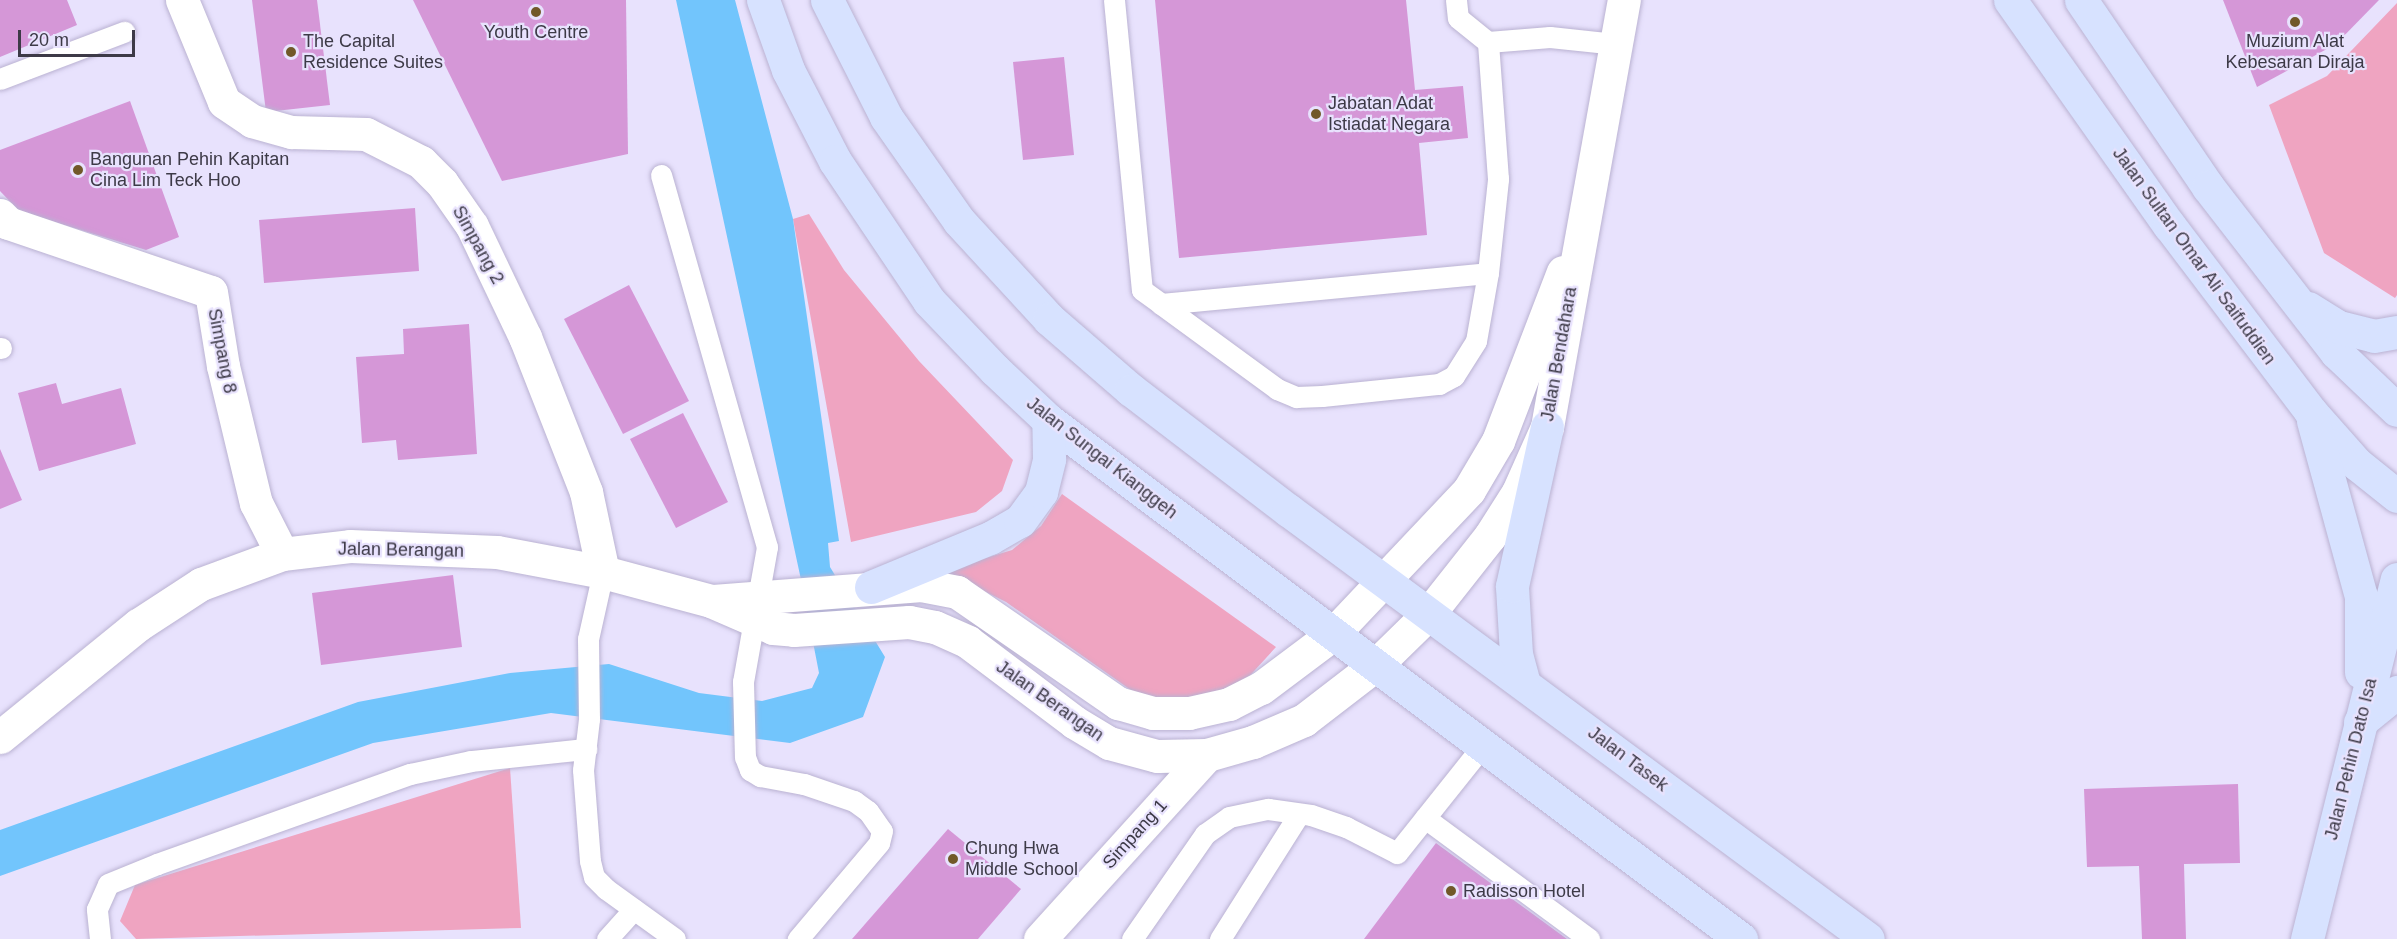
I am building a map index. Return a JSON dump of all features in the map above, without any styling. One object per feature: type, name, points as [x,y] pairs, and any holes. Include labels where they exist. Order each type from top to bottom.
[{"type":"main road","name":"Jalan Sungai Kianggeh","points":[[763,0],[788,70],[835,161],[883,237],[929,301],[1048,420],[1333,634]]},
{"type":"main road","points":[[827,0],[886,117],[959,221],[1049,319],[1131,390],[1386,581]]},
{"type":"main road","name":"Jalan Sultan Omar Ali Saifuddien","points":[[2010,0],[2169,225],[2310,411],[2357,464],[2397,496]]},
{"type":"main road","points":[[2080,0],[2208,188],[2336,352],[2397,410]]},
{"type":"main road","points":[[2298,303],[2339,327],[2374,336],[2397,332]]},
{"type":"main road","points":[[2310,411],[2361,596],[2360,722]]},
{"type":"main road","points":[[871,587],[990,538],[1020,521],[1041,492],[1049,459],[1048,420]]},
{"type":"main road","points":[[1523,680],[1516,654],[1512,586],[1547,427]]},
{"type":"main road","name":"Jalan Pehin Dato Isa","points":[[2307,939],[2397,579]]},
{"type":"main road","name":"Jalan Tasek","points":[[1386,581],[1523,680],[1868,939]]},
{"type":"main road","points":[[1333,634],[1378,663],[1741,939]]},
{"type":"main road","points":[[2360,722],[2397,692]]},
{"type":"street","name":"Simpang 2","points":[[182,0],[224,102],[252,121],[291,132],[366,134],[421,162],[442,183],[472,226],[525,337],[586,492],[603,572]]},
{"type":"street","name":"Jalan Bendahara","points":[[1378,663],[1431,612],[1518,492],[1547,427],[1567,327],[1577,241],[1624,0]]},
{"type":"street","name":"Simpang 8","points":[[0,215],[8,223],[211,292],[223,366],[256,503],[282,554]]},
{"type":"street","name":"Jalan Bendahara","points":[[1333,634],[1386,581],[1469,490],[1498,441],[1577,241]]},
{"type":"street","name":"Jalan Berangan","points":[[0,736],[138,625],[201,584],[282,554],[350,546],[496,552],[603,572],[711,601],[757,609],[794,630],[909,622],[935,627],[968,642],[1074,722],[1109,743],[1157,756],[1207,755],[1253,742],[1304,720],[1378,663]]},
{"type":"street","name":"Jalan Berangan","points":[[757,609],[792,595],[871,587],[921,585],[957,592],[1118,704],[1153,713],[1189,713],[1228,704],[1261,688],[1333,634]]},
{"type":"street","name":"Simpang 1","points":[[1040,939],[1207,755]]},
{"type":"lane","points":[[1114,0],[1142,290],[1277,389],[1296,397],[1439,384],[1454,376],[1476,341],[1488,273],[1498,179],[1488,42]]},
{"type":"lane","points":[[1456,0],[1458,18],[1488,42],[1550,37],[1615,44]]},
{"type":"lane","points":[[0,79],[124,32]]},
{"type":"lane","points":[[661,175],[767,547],[743,682],[745,745],[750,770],[760,776],[804,784],[854,801],[868,811],[882,831],[879,843],[798,939]]},
{"type":"lane","points":[[1161,304],[1488,273]]},
{"type":"lane","points":[[603,572],[588,639],[589,719],[585,749],[594,877],[675,939]]},
{"type":"lane","points":[[1132,939],[1205,834],[1229,817],[1268,809],[1299,814],[1346,827],[1397,853],[1484,744]]},
{"type":"lane","points":[[100,939],[97,909],[108,884],[157,864],[410,774],[471,761],[585,749]]},
{"type":"lane","points":[[1220,939],[1299,814]]},
{"type":"lane","points":[[1425,818],[1589,939]]},
{"type":"lane","points":[[607,939],[634,909]]},
{"type":"shaded area","points":[[2397,3],[2397,295],[2395,298],[2324,253],[2269,105],[2327,76]]},
{"type":"shaded area","points":[[809,214],[844,270],[919,361],[1013,460],[1002,491],[976,512],[851,542],[793,219]]},
{"type":"shaded area","points":[[1062,494],[1276,647],[1244,682],[1207,698],[1145,700],[1006,602],[944,571],[1012,550],[1041,526]]},
{"type":"shaded area","points":[[510,768],[521,928],[136,939],[120,921],[135,885]]},
{"type":"water","points":[[676,0],[735,0],[793,219],[839,541],[828,543],[830,567],[885,657],[863,717],[790,743],[551,713],[373,743],[0,876],[0,830],[358,702],[510,673],[609,664],[699,693],[762,701],[812,688],[819,673],[800,575]]},
{"type":"building","points":[[0,0],[67,0],[77,25],[0,57]]},
{"type":"building","name":"The Capital Residence Suites","points":[[252,0],[317,0],[330,105],[266,112]]},
{"type":"building","points":[[413,0],[626,0],[628,154],[502,181]]},
{"type":"building","name":"Jabatan Adat Istiadat Negara","points":[[1155,0],[1406,0],[1415,90],[1463,86],[1468,138],[1419,143],[1427,235],[1179,258]]},
{"type":"building","name":"Muzium Alat Kebesaran Diraja","points":[[2223,0],[2379,0],[2336,44],[2257,87]]},
{"type":"building","points":[[1064,57],[1074,155],[1023,160],[1013,62]]},
{"type":"building","name":"Bangunan Pehin Kapitan Cina Lim Teck Hoo","points":[[130,101],[179,237],[146,250],[19,211],[0,191],[0,150]]},
{"type":"building","points":[[415,208],[419,271],[264,283],[259,220]]},
{"type":"building","points":[[629,285],[689,401],[623,434],[564,319]]},
{"type":"building","points":[[469,324],[477,454],[398,460],[396,440],[362,443],[356,357],[404,354],[403,329]]},
{"type":"building","points":[[56,383],[62,404],[121,388],[136,444],[39,471],[18,393]]},
{"type":"building","points":[[683,413],[728,502],[676,528],[630,439]]},
{"type":"building","points":[[0,449],[22,500],[0,509]]},
{"type":"building","points":[[453,575],[462,647],[321,665],[312,593]]},
{"type":"building","points":[[2238,784],[2240,863],[2184,864],[2186,939],[2142,939],[2139,866],[2087,867],[2084,789]]},
{"type":"building","name":"Chung Hwa Middle School","points":[[948,829],[1021,889],[978,939],[852,939]]},
{"type":"building","name":"Radisson Hotel","points":[[1436,843],[1567,939],[1364,939]]},
{"type":"place","name":"Youth Centre","points":[[536,12]]},
{"type":"place","name":"Muzium Alat Kebesaran Diraja","points":[[2295,22]]},
{"type":"place","name":"The Capital Residence Suites","points":[[291,52]]},
{"type":"place","name":"Jabatan Adat Istiadat Negara","points":[[1316,114]]},
{"type":"place","name":"Bangunan Pehin Kapitan Cina Lim Teck Hoo","points":[[78,170]]},
{"type":"place","name":"Chung Hwa Middle School","points":[[953,859]]},
{"type":"place","name":"Radisson Hotel","points":[[1451,891]]}]
